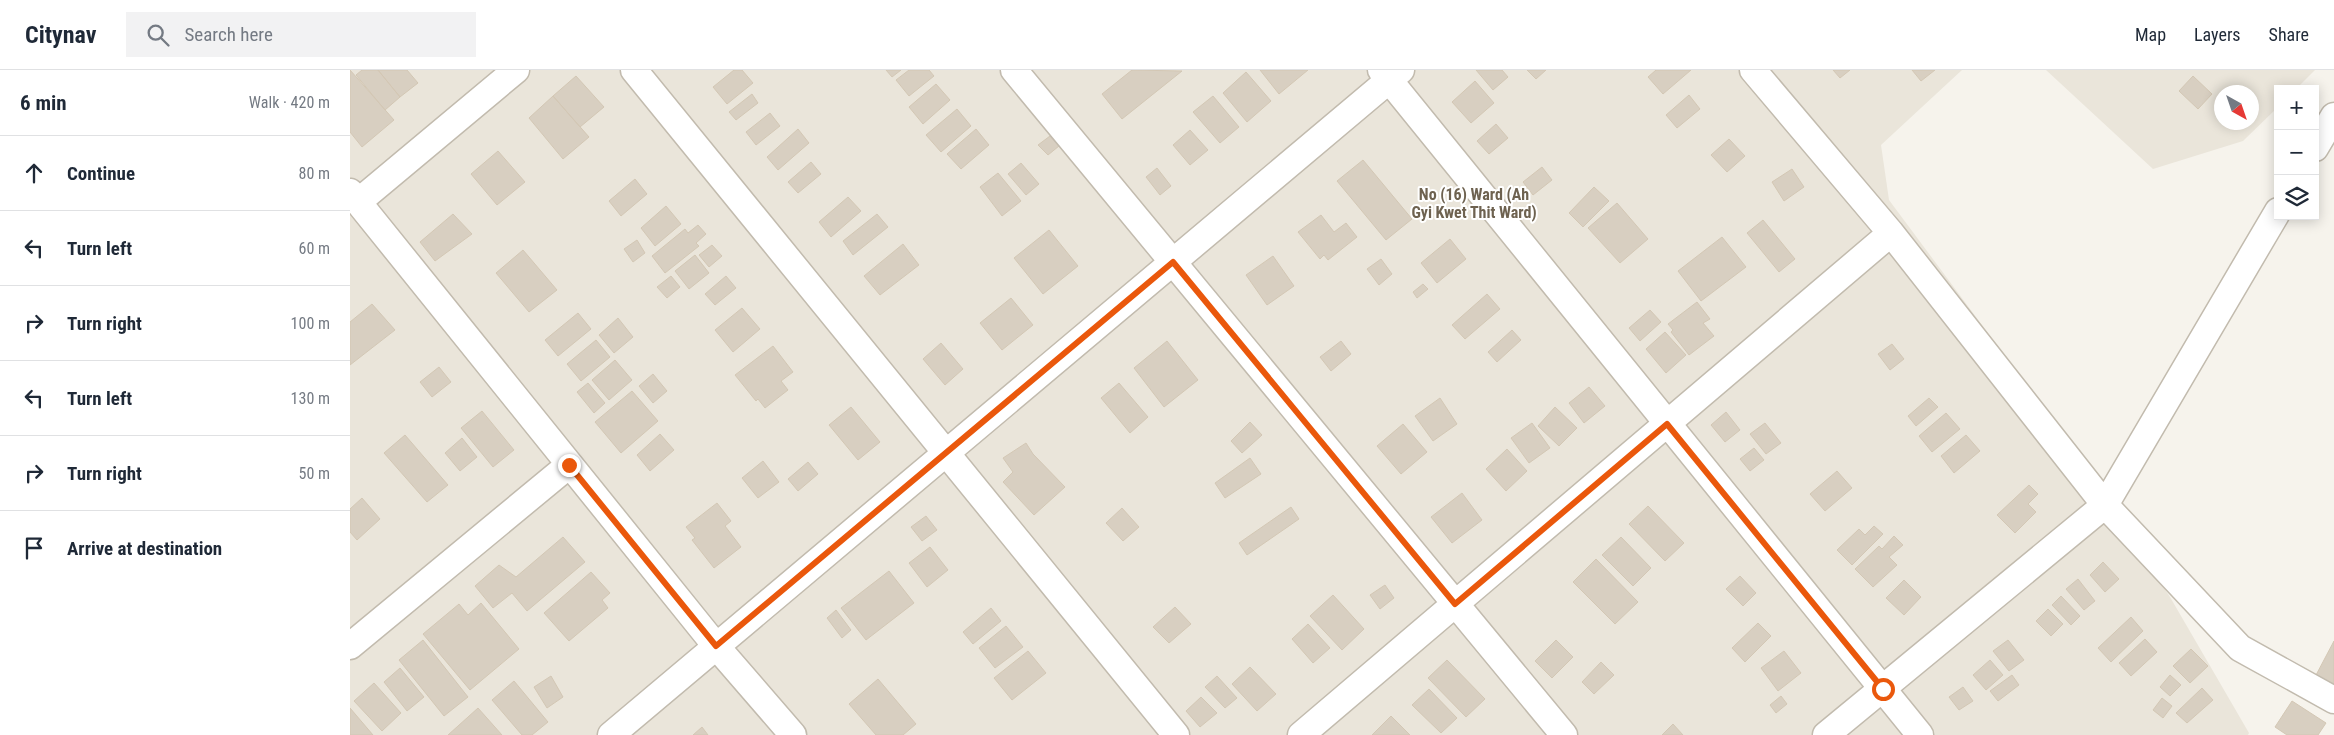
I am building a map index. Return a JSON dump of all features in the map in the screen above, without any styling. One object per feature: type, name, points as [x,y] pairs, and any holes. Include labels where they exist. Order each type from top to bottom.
[{"type":"street","points":[[516,70],[354,197],[716,646],[793,735]]},
{"type":"street","points":[[634,70],[1176,735]]},
{"type":"street","points":[[1014,70],[1564,735]]},
{"type":"street","points":[[1753,70],[1891,233],[2105,505],[2240,648],[2334,700]]},
{"type":"street","points":[[610,735],[1173,262],[1390,73],[1667,424],[1920,735]]},
{"type":"street","points":[[2319,141],[2334,116]]},
{"type":"street","points":[[1826,735],[2105,505],[2274,218]]},
{"type":"street","points":[[1301,735],[1891,233]]},
{"type":"street","points":[[350,646],[569,465]]},
{"type":"shaded area","points":[[350,70],[1962,70],[1881,145],[1889,200],[2037,399],[2170,597],[2249,733],[2248,735],[350,735]]},
{"type":"shaded area","points":[[2046,70],[2315,70],[2300,85],[2274,85],[2274,111],[2259,125],[2259,85],[2214,85],[2214,130],[2254,130],[2243,141],[2153,169]]},
{"type":"building","points":[[350,70],[394,120],[362,147],[350,132]]},
{"type":"building","points":[[362,70],[378,70],[400,97],[385,110],[356,75]]},
{"type":"building","points":[[378,70],[407,70],[418,83],[400,97]]},
{"type":"building","points":[[734,70],[742,70],[753,83],[727,104],[713,87]]},
{"type":"building","points":[[886,70],[901,70],[892,77]]},
{"type":"building","points":[[909,70],[929,70],[934,76],[909,96],[896,80]]},
{"type":"building","points":[[1132,70],[1182,71],[1122,119],[1102,94]]},
{"type":"building","points":[[1260,70],[1308,70],[1279,94]]},
{"type":"building","points":[[1476,70],[1502,70],[1508,77],[1493,90]]},
{"type":"building","points":[[1527,70],[1546,70],[1536,79]]},
{"type":"building","points":[[1656,70],[1691,70],[1663,94],[1648,77]]},
{"type":"building","points":[[1833,70],[1850,70],[1840,78]]},
{"type":"building","points":[[1912,70],[1935,70],[1921,81]]},
{"type":"building","points":[[1246,72],[1271,101],[1247,122],[1223,93]]},
{"type":"building","points":[[576,76],[604,107],[580,127],[553,96]]},
{"type":"building","points":[[2193,76],[2212,94],[2198,109],[2179,91]]},
{"type":"building","points":[[1475,81],[1494,103],[1471,123],[1452,102]]},
{"type":"building","points":[[936,84],[950,100],[923,124],[909,107]]},
{"type":"building","points":[[752,94],[758,103],[736,120],[729,112]]},
{"type":"building","points":[[1689,95],[1700,109],[1677,128],[1666,115]]},
{"type":"building","points":[[553,96],[589,137],[563,159],[529,118]]},
{"type":"building","points":[[1213,96],[1239,127],[1220,143],[1193,112]]},
{"type":"building","points":[[957,109],[971,126],[941,152],[926,135]]},
{"type":"building","points":[[770,113],[780,126],[756,145],[746,132]]},
{"type":"building","points":[[1496,124],[1508,138],[1489,154],[1477,141]]},
{"type":"building","points":[[798,129],[809,143],[778,170],[767,157]]},
{"type":"building","points":[[976,129],[989,145],[961,169],[947,154]]},
{"type":"building","points":[[1190,130],[1208,150],[1190,165],[1173,145]]},
{"type":"building","points":[[1050,136],[1059,146],[1048,155],[1038,145]]},
{"type":"building","points":[[1729,139],[1745,156],[1727,172],[1711,155]]},
{"type":"building","points":[[498,151],[525,182],[497,205],[471,174]]},
{"type":"building","points":[[1363,160],[1412,219],[1386,240],[1337,181]]},
{"type":"building","points":[[811,162],[821,174],[798,193],[788,182]]},
{"type":"building","points":[[1021,163],[1039,184],[1026,195],[1008,174]]},
{"type":"building","points":[[1542,167],[1552,180],[1533,195],[1523,182]]},
{"type":"building","points":[[1157,168],[1171,186],[1160,195],[1146,177]]},
{"type":"building","points":[[1792,169],[1804,187],[1784,201],[1772,182]]},
{"type":"building","points":[[998,173],[1021,201],[1002,216],[980,187]]},
{"type":"building","points":[[635,179],[647,194],[621,216],[609,201]]},
{"type":"building","points":[[1594,187],[1609,201],[1583,227],[1569,213]]},
{"type":"building","points":[[848,197],[861,211],[831,237],[819,222]]},
{"type":"building","points":[[1617,203],[1648,239],[1620,263],[1588,228]]},
{"type":"building","points":[[666,206],[681,224],[655,246],[641,228]]},
{"type":"building","points":[[453,214],[472,234],[435,261],[420,242]]},
{"type":"building","points":[[877,214],[888,227],[853,255],[843,241]]},
{"type":"building","points":[[1321,215],[1334,232],[1346,223],[1357,237],[1328,260],[1324,255],[1320,259],[1298,232]]},
{"type":"building","points":[[1763,220],[1795,259],[1779,272],[1747,233]]},
{"type":"building","points":[[698,225],[706,234],[696,243],[699,246],[665,273],[652,256],[685,229],[688,233]]},
{"type":"building","points":[[1049,230],[1078,266],[1043,294],[1014,258]]},
{"type":"building","points":[[1722,237],[1746,267],[1701,301],[1678,271]]},
{"type":"building","points":[[1450,239],[1466,259],[1437,283],[1421,263]]},
{"type":"building","points":[[637,240],[645,253],[633,262],[624,249]]},
{"type":"building","points":[[903,244],[919,265],[880,295],[864,276]]},
{"type":"building","points":[[712,245],[722,256],[709,267],[699,255]]},
{"type":"building","points":[[523,250],[557,290],[529,312],[496,273]]},
{"type":"building","points":[[695,255],[709,273],[689,289],[675,271]]},
{"type":"building","points":[[1273,256],[1294,286],[1267,305],[1246,275]]},
{"type":"building","points":[[1381,259],[1392,274],[1379,285],[1367,269]]},
{"type":"building","points":[[671,276],[680,287],[667,298],[657,287]]},
{"type":"building","points":[[726,276],[736,288],[715,305],[705,294]]},
{"type":"building","points":[[1423,284],[1428,289],[1417,298],[1413,292]]},
{"type":"building","points":[[1487,294],[1500,309],[1465,339],[1452,325]]},
{"type":"building","points":[[1011,298],[1033,325],[1002,350],[980,323]]},
{"type":"building","points":[[1697,302],[1710,319],[1703,323],[1714,336],[1689,355],[1671,332],[1673,330],[1668,324]]},
{"type":"building","points":[[372,304],[395,330],[350,365],[350,322]]},
{"type":"building","points":[[742,308],[760,329],[733,352],[715,330]]},
{"type":"building","points":[[1650,310],[1661,322],[1640,341],[1629,328]]},
{"type":"building","points":[[578,313],[591,329],[558,356],[545,340]]},
{"type":"building","points":[[618,318],[633,337],[614,353],[599,335]]},
{"type":"building","points":[[1512,330],[1521,340],[1497,362],[1488,352]]},
{"type":"building","points":[[1665,332],[1686,355],[1666,373],[1646,349]]},
{"type":"building","points":[[596,340],[610,357],[581,381],[567,364]]},
{"type":"building","points":[[1167,341],[1198,380],[1164,407],[1134,368]]},
{"type":"building","points":[[1341,341],[1351,354],[1331,371],[1320,357]]},
{"type":"building","points":[[941,343],[963,369],[945,385],[923,359]]},
{"type":"building","points":[[1892,344],[1904,359],[1890,370],[1878,354]]},
{"type":"building","points":[[773,346],[793,372],[781,381],[788,390],[765,408],[758,399],[756,401],[735,375]]},
{"type":"building","points":[[615,360],[632,380],[609,400],[592,380]]},
{"type":"building","points":[[439,367],[451,382],[432,397],[420,382]]},
{"type":"building","points":[[653,374],[667,391],[653,403],[639,386]]},
{"type":"building","points":[[588,383],[605,403],[594,413],[577,392]]},
{"type":"building","points":[[1119,383],[1148,417],[1130,433],[1101,398]]},
{"type":"building","points":[[1589,387],[1605,406],[1584,423],[1569,403]]},
{"type":"building","points":[[632,391],[658,421],[621,453],[595,422]]},
{"type":"building","points":[[1440,398],[1457,424],[1433,441],[1415,416]]},
{"type":"building","points":[[1929,398],[1938,407],[1916,426],[1908,416]]},
{"type":"building","points":[[851,407],[880,442],[858,460],[829,425]]},
{"type":"building","points":[[1555,407],[1577,428],[1559,446],[1538,426]]},
{"type":"building","points":[[482,411],[514,450],[493,467],[461,428]]},
{"type":"building","points":[[1726,412],[1740,430],[1725,442],[1711,425]]},
{"type":"building","points":[[1946,413],[1960,429],[1932,452],[1919,436]]},
{"type":"building","points":[[1250,422],[1262,435],[1242,453],[1231,441]]},
{"type":"building","points":[[1532,423],[1550,448],[1529,463],[1511,438]]},
{"type":"building","points":[[1765,423],[1781,443],[1766,454],[1750,434]]},
{"type":"building","points":[[1403,424],[1427,452],[1401,474],[1377,446]]},
{"type":"building","points":[[660,434],[674,450],[650,471],[637,455]]},
{"type":"building","points":[[405,435],[448,485],[427,502],[384,453]]},
{"type":"building","points":[[1966,435],[1980,451],[1954,473],[1941,456]]},
{"type":"building","points":[[462,438],[477,457],[460,471],[445,453]]},
{"type":"building","points":[[1026,443],[1033,454],[1065,487],[1034,515],[1003,482],[1013,472],[1003,458]]},
{"type":"building","points":[[1754,448],[1764,460],[1750,471],[1740,459]]},
{"type":"building","points":[[1507,449],[1527,471],[1506,491],[1486,469]]},
{"type":"building","points":[[1250,458],[1261,474],[1225,498],[1215,483]]},
{"type":"building","points":[[763,461],[779,482],[758,498],[742,478]]},
{"type":"building","points":[[808,462],[818,474],[798,491],[788,479]]},
{"type":"building","points":[[1837,471],[1852,488],[1825,511],[1810,494]]},
{"type":"building","points":[[2029,485],[2038,494],[2028,504],[2036,512],[2015,533],[1997,515]]},
{"type":"building","points":[[1462,493],[1482,520],[1452,543],[1431,517]]},
{"type":"building","points":[[362,498],[380,519],[357,540],[350,532],[350,509]]},
{"type":"building","points":[[717,503],[731,521],[725,526],[741,547],[714,568],[692,540],[695,538],[686,527]]},
{"type":"building","points":[[1648,506],[1684,543],[1665,561],[1629,524]]},
{"type":"building","points":[[1291,507],[1299,519],[1247,555],[1239,543]]},
{"type":"building","points":[[1122,508],[1139,527],[1123,541],[1106,523]]},
{"type":"building","points":[[926,516],[937,530],[922,541],[911,527]]},
{"type":"building","points":[[1874,526],[1883,534],[1852,565],[1837,550],[1859,529],[1865,535]]},
{"type":"building","points":[[1894,536],[1903,545],[1889,557],[1897,565],[1873,587],[1855,569],[1879,546],[1882,549]]},
{"type":"building","points":[[563,537],[585,562],[527,611],[512,593],[493,608],[475,586],[499,565],[516,577]]},
{"type":"building","points":[[1621,537],[1651,568],[1633,586],[1602,555]]},
{"type":"building","points":[[930,547],[948,570],[927,587],[909,563]]},
{"type":"building","points":[[1596,559],[1638,602],[1615,624],[1573,582]]},
{"type":"building","points":[[2103,562],[2119,579],[2105,592],[2090,575]]},
{"type":"building","points":[[889,571],[914,603],[866,640],[841,608]]},
{"type":"building","points":[[591,572],[610,593],[602,600],[608,608],[569,641],[544,613]]},
{"type":"building","points":[[1740,576],[1756,593],[1743,606],[1726,589]]},
{"type":"building","points":[[2078,579],[2095,601],[2084,610],[2066,589]]},
{"type":"building","points":[[1904,580],[1921,597],[1904,615],[1886,598]]},
{"type":"building","points":[[1385,585],[1394,598],[1380,609],[1370,595]]},
{"type":"building","points":[[1333,595],[1364,629],[1342,650],[1310,616]]},
{"type":"building","points":[[2061,596],[2080,616],[2071,625],[2052,605]]},
{"type":"building","points":[[481,603],[519,649],[470,690],[423,634],[459,604],[468,615]]},
{"type":"building","points":[[1175,607],[1191,624],[1169,643],[1153,627]]},
{"type":"building","points":[[991,608],[1001,621],[973,644],[963,632]]},
{"type":"building","points":[[2048,609],[2063,624],[2051,636],[2036,621]]},
{"type":"building","points":[[836,610],[851,630],[842,638],[827,618]]},
{"type":"building","points":[[2131,617],[2143,631],[2111,662],[2098,648]]},
{"type":"building","points":[[1758,623],[1771,636],[1745,662],[1732,648]]},
{"type":"building","points":[[1308,624],[1330,648],[1313,663],[1292,639]]},
{"type":"building","points":[[1006,626],[1023,647],[995,668],[979,648]]},
{"type":"building","points":[[2145,639],[2157,652],[2131,676],[2119,663]]},
{"type":"building","points":[[423,640],[468,697],[444,716],[399,660]]},
{"type":"building","points":[[1556,640],[1573,657],[1552,678],[1535,661]]},
{"type":"building","points":[[2008,640],[2024,660],[2009,671],[1993,651]]},
{"type":"building","points":[[2334,641],[2334,688],[2315,677]]},
{"type":"building","points":[[2191,649],[2208,666],[2190,683],[2173,666]]},
{"type":"building","points":[[1028,651],[1046,673],[1012,700],[994,678]]},
{"type":"building","points":[[1784,651],[1801,673],[1778,691],[1761,668]]},
{"type":"building","points":[[1447,660],[1485,699],[1466,717],[1428,678]]},
{"type":"building","points":[[1990,660],[2003,675],[1986,690],[1973,675]]},
{"type":"building","points":[[1601,662],[1614,675],[1594,694],[1582,682]]},
{"type":"building","points":[[1250,667],[1276,694],[1257,711],[1232,684]]},
{"type":"building","points":[[400,668],[424,697],[407,711],[384,682]]},
{"type":"building","points":[[2012,675],[2019,685],[1998,701],[1990,691]]},
{"type":"building","points":[[2170,675],[2181,685],[2170,696],[2160,687]]},
{"type":"building","points":[[551,676],[563,697],[547,708],[534,687]]},
{"type":"building","points":[[1217,676],[1237,698],[1225,708],[1205,687]]},
{"type":"building","points":[[878,679],[916,724],[903,735],[876,735],[849,704]]},
{"type":"building","points":[[514,681],[548,722],[532,735],[522,735],[492,700]]},
{"type":"building","points":[[374,683],[401,713],[382,731],[354,701]]},
{"type":"building","points":[[1963,687],[1973,701],[1959,710],[1949,697]]},
{"type":"building","points":[[2202,688],[2213,700],[2187,723],[2176,713]]},
{"type":"building","points":[[1429,689],[1457,718],[1441,733],[1412,705]]},
{"type":"building","points":[[1781,696],[1787,704],[1776,713],[1770,705]]},
{"type":"building","points":[[1201,697],[1217,713],[1200,727],[1186,711]]},
{"type":"building","points":[[2162,698],[2172,706],[2163,718],[2153,710]]},
{"type":"building","points":[[2292,701],[2326,723],[2318,735],[2287,735],[2275,727]]},
{"type":"building","points":[[350,708],[373,735],[350,735]]},
{"type":"building","points":[[478,708],[502,735],[448,735]]},
{"type":"building","points":[[1391,716],[1410,735],[1372,735]]},
{"type":"building","points":[[1673,724],[1683,735],[1662,735]]},
{"type":"building","points":[[702,727],[708,735],[693,735]]},
{"type":"district","name":"No (16) Ward (Ah Gyi Kwet Thit Ward)","points":[[1474,203]]},
{"type":"route","points":[[569,465],[716,646],[1173,262],[1455,604],[1667,424],[1883,689]]}]
